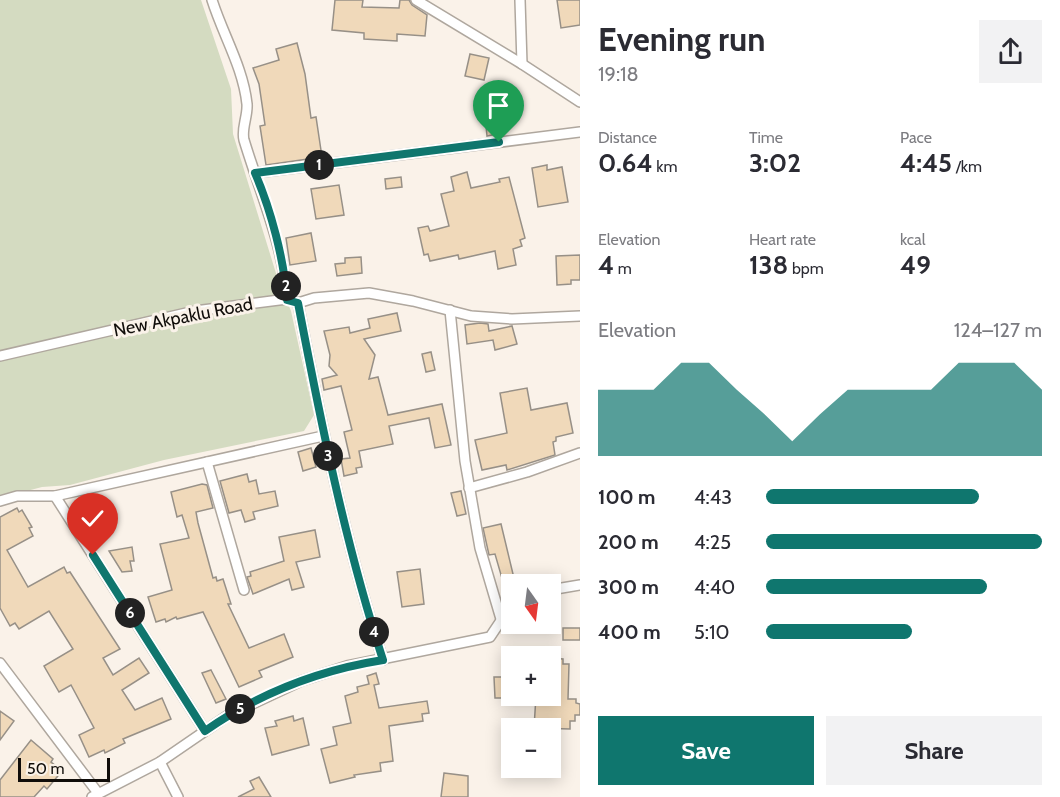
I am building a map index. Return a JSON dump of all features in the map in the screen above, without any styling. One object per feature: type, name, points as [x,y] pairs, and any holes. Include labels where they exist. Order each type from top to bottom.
[{"type":"street","points":[[212,0],[236,60],[247,105],[243,136],[263,192],[285,275],[287,300]]},
{"type":"street","points":[[416,0],[580,102]]},
{"type":"street","points":[[520,0],[522,64]]},
{"type":"street","points":[[255,173],[580,132]]},
{"type":"street","name":"New Akpaklu Road","points":[[0,356],[195,311],[287,300],[298,303],[314,298],[369,293],[471,316],[512,319],[580,316]]},
{"type":"street","points":[[298,303],[323,436],[361,592],[383,660]]},
{"type":"street","points":[[0,663],[95,795],[160,762],[227,716],[301,681],[347,666],[490,637],[501,620],[480,548],[469,488],[450,310]]},
{"type":"street","points":[[0,501],[17,496],[55,496],[323,436]]},
{"type":"street","points":[[469,488],[527,472],[580,453]]},
{"type":"street","points":[[207,462],[244,590]]},
{"type":"street","points":[[55,496],[205,731]]},
{"type":"street","points":[[561,588],[580,585]]},
{"type":"street","points":[[160,762],[178,797]]},
{"type":"green space","points":[[0,0],[201,0],[231,89],[233,134],[279,283],[291,311],[314,415],[304,431],[164,460],[70,485],[42,487],[0,498]]},
{"type":"building","points":[[335,0],[363,0],[362,7],[399,8],[400,0],[409,0],[412,5],[427,15],[425,36],[397,34],[397,41],[364,39],[364,33],[332,30]]},
{"type":"building","points":[[557,0],[580,0],[580,25],[561,28]]},
{"type":"building","points":[[297,43],[305,74],[311,118],[316,117],[322,157],[266,165],[260,126],[265,125],[259,84],[253,68],[279,60],[276,49]]},
{"type":"building","points":[[470,54],[489,58],[484,80],[465,76]]},
{"type":"building","points":[[500,119],[502,133],[487,136],[486,126],[490,126],[489,121]]},
{"type":"building","points":[[547,165],[547,170],[562,167],[568,202],[538,207],[532,168]]},
{"type":"building","points":[[467,172],[471,188],[500,182],[499,179],[509,177],[525,238],[520,240],[522,246],[513,249],[516,265],[498,269],[495,251],[459,259],[458,255],[430,261],[428,254],[424,255],[418,228],[428,226],[430,231],[449,226],[441,194],[454,191],[451,177]]},
{"type":"building","points":[[401,177],[402,187],[386,189],[385,179]]},
{"type":"building","points":[[339,185],[344,215],[316,219],[311,189]]},
{"type":"building","points":[[311,233],[316,261],[290,265],[286,238]]},
{"type":"building","points":[[580,255],[580,280],[571,280],[571,284],[557,285],[556,256]]},
{"type":"building","points":[[361,257],[362,273],[337,276],[335,264],[345,263],[345,258]]},
{"type":"building","points":[[397,313],[401,331],[364,339],[375,355],[369,379],[378,377],[388,415],[442,404],[451,445],[435,448],[429,418],[389,426],[393,444],[359,451],[362,467],[356,468],[357,473],[344,476],[341,459],[350,458],[344,432],[352,430],[341,386],[324,390],[322,379],[337,375],[329,366],[330,355],[324,331],[349,327],[350,333],[370,328],[368,319]]},
{"type":"building","points":[[488,324],[489,331],[512,326],[517,344],[495,350],[493,340],[467,344],[465,325]]},
{"type":"building","points":[[431,352],[435,370],[426,372],[422,354]]},
{"type":"building","points":[[527,388],[531,410],[567,403],[573,433],[556,437],[556,441],[553,442],[555,455],[507,470],[506,465],[482,470],[475,440],[507,433],[500,393]]},
{"type":"building","points":[[311,448],[316,467],[303,471],[298,452]]},
{"type":"building","points":[[247,474],[249,482],[256,480],[259,494],[275,491],[278,506],[253,512],[255,519],[245,522],[241,510],[229,513],[220,481]]},
{"type":"building","points":[[202,484],[207,485],[213,508],[196,512],[213,578],[216,577],[217,581],[223,579],[231,604],[228,604],[249,648],[284,634],[293,657],[259,671],[262,677],[239,687],[203,612],[177,619],[176,617],[166,622],[165,619],[156,622],[148,597],[172,590],[160,544],[189,538],[182,515],[177,517],[171,492]]},
{"type":"building","points":[[461,491],[466,514],[457,516],[451,493]]},
{"type":"building","points":[[17,508],[19,512],[22,510],[32,527],[29,528],[33,536],[7,550],[28,587],[64,567],[67,573],[70,572],[120,649],[103,658],[113,675],[139,658],[149,673],[122,690],[135,710],[162,698],[171,719],[123,739],[125,743],[105,753],[104,750],[89,757],[79,735],[94,728],[71,685],[59,692],[44,666],[73,649],[49,611],[19,629],[15,623],[10,626],[0,608],[0,517]]},
{"type":"building","points":[[501,524],[513,574],[501,575],[495,554],[489,555],[483,528]]},
{"type":"building","points":[[315,530],[320,557],[296,562],[304,587],[292,590],[289,579],[253,594],[247,577],[251,576],[250,572],[284,561],[279,537]]},
{"type":"building","points":[[132,547],[134,561],[130,561],[132,571],[122,572],[109,551]]},
{"type":"building","points":[[420,569],[424,604],[402,607],[397,572]]},
{"type":"building","points":[[563,628],[580,628],[580,640],[563,640]]},
{"type":"building","points":[[561,659],[563,659],[563,664],[569,664],[568,699],[576,699],[576,703],[580,704],[580,715],[575,715],[575,721],[570,721],[570,729],[561,729],[561,718],[535,718],[535,706],[561,706]]},
{"type":"building","points":[[211,670],[226,699],[216,703],[202,673]]},
{"type":"building","points":[[376,673],[379,684],[374,685],[379,708],[427,701],[429,713],[422,714],[423,721],[389,726],[393,761],[380,763],[381,771],[354,775],[355,777],[330,783],[321,749],[337,745],[333,727],[351,723],[345,696],[358,692],[357,687],[369,684],[367,676]]},
{"type":"building","points":[[494,677],[501,677],[501,698],[495,698]]},
{"type":"building","points":[[0,711],[14,721],[0,740]]},
{"type":"building","points":[[293,716],[294,721],[303,718],[309,745],[272,755],[265,728],[277,726],[275,721]]},
{"type":"building","points":[[31,740],[53,759],[51,762],[62,771],[47,789],[44,786],[34,797],[0,797],[0,780]]},
{"type":"building","points":[[444,773],[468,776],[468,797],[441,797]]},
{"type":"building","points":[[259,777],[271,797],[238,797],[254,789],[250,781]]},
{"type":"route","points":[[93,555],[205,731],[227,716],[301,681],[347,666],[383,660],[361,592],[323,436],[298,303],[287,300],[285,275],[263,192],[255,173],[499,142]]}]
